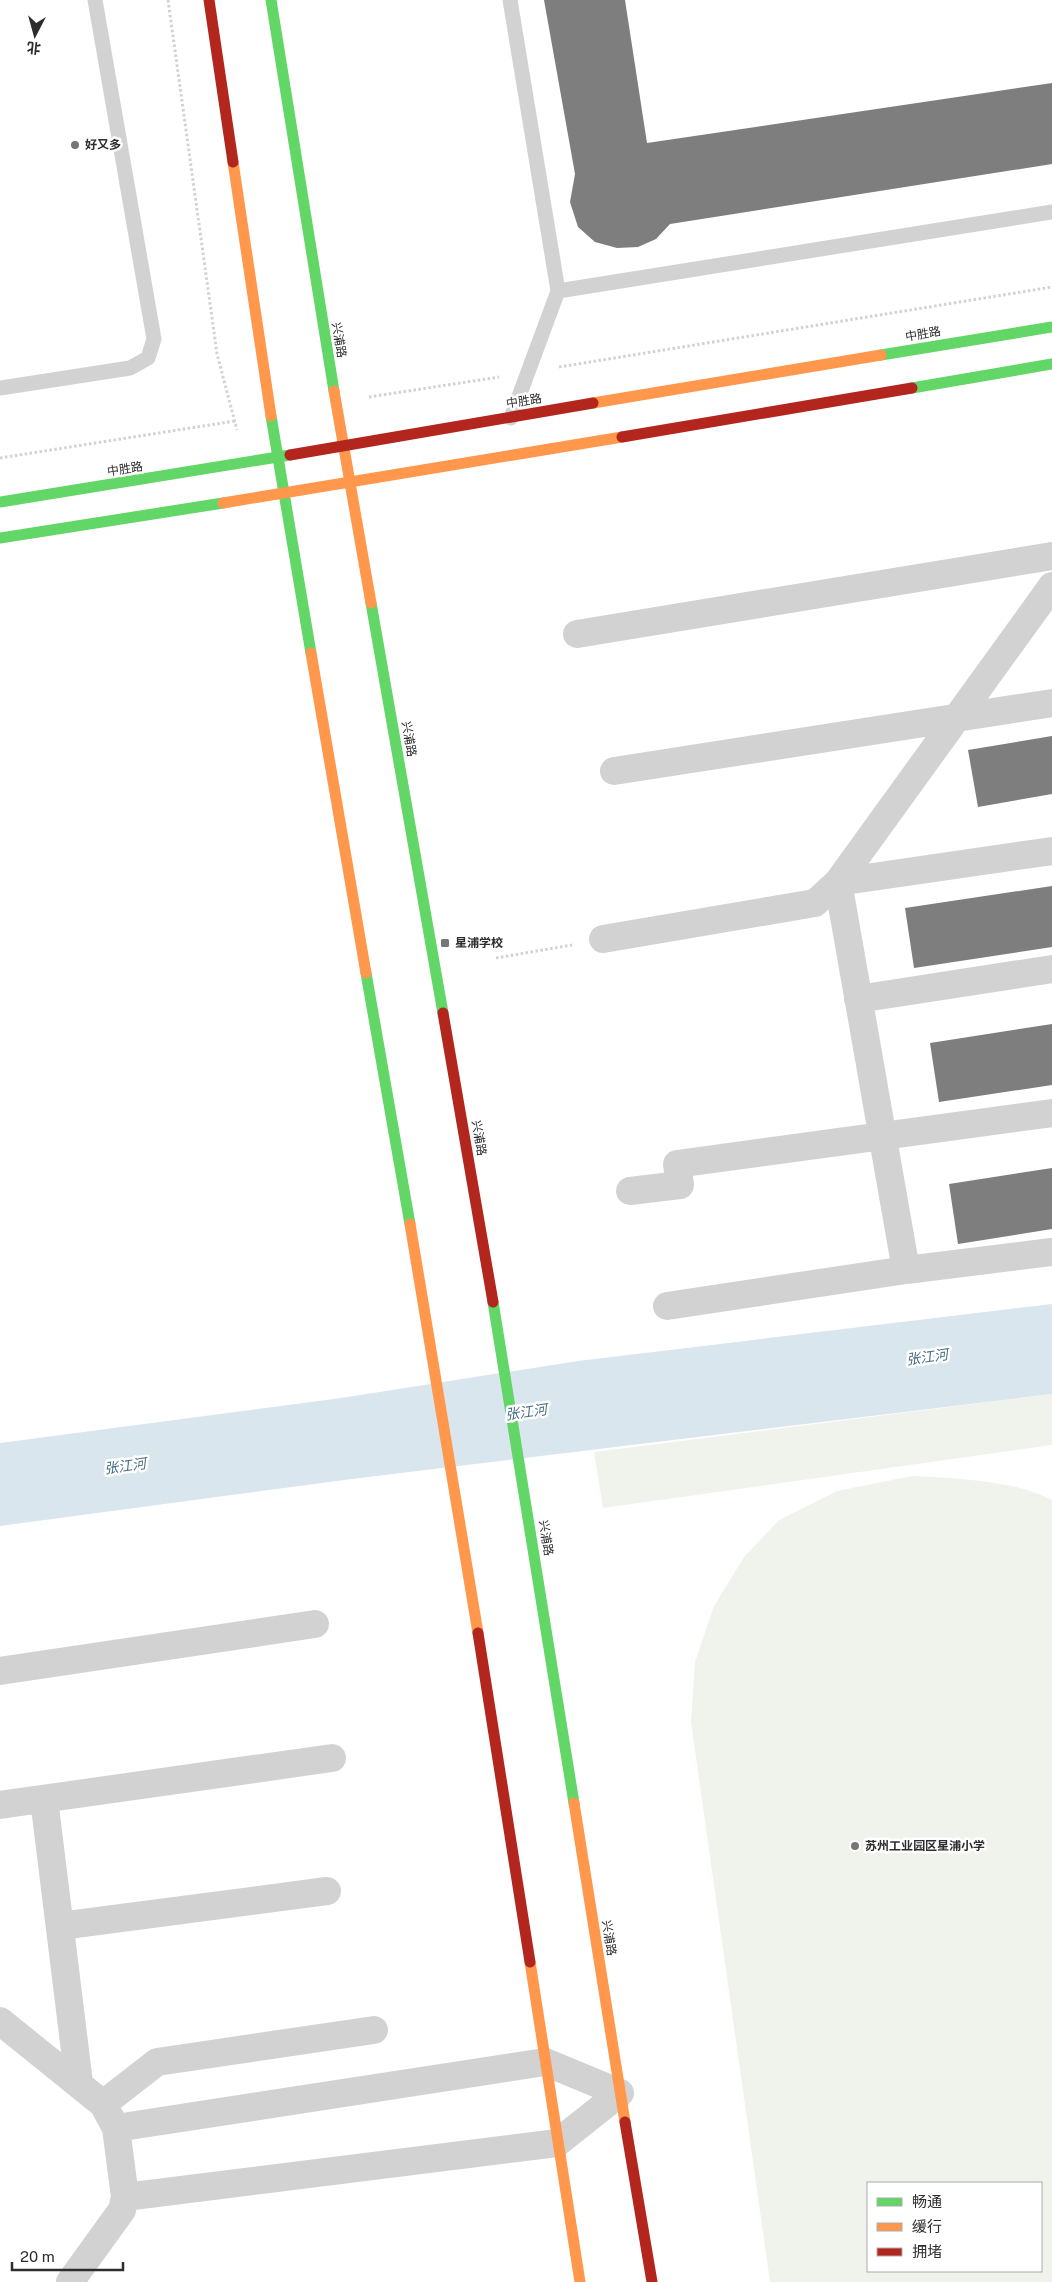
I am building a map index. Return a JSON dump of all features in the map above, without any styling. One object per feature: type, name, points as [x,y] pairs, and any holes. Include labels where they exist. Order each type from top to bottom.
[{"type":"main road","points":[[209,0],[277,457],[454,1479],[580,2282]]},
{"type":"main road","name":"兴浦路","points":[[271,0],[350,483],[504,1357],[620,2093],[652,2282]]},
{"type":"main road","name":"中胜路","points":[[0,502],[344,447],[443,428],[1052,327]]},
{"type":"main road","points":[[0,538],[350,483],[1052,364]]},
{"type":"street","points":[[577,634],[1052,556]]},
{"type":"street","points":[[603,940],[815,903],[838,882],[1052,586]]},
{"type":"street","points":[[614,771],[1052,703]]},
{"type":"street","points":[[838,882],[1052,851]]},
{"type":"street","points":[[838,882],[906,1270]]},
{"type":"street","points":[[858,998],[1052,969]]},
{"type":"street","points":[[630,1191],[680,1185],[677,1164],[1052,1113]]},
{"type":"street","points":[[666,1306],[906,1270],[1052,1252]]},
{"type":"street","points":[[0,1671],[315,1624]]},
{"type":"street","points":[[0,1805],[332,1758]]},
{"type":"street","points":[[44,1799],[79,2084]]},
{"type":"street","points":[[60,1926],[327,1891]]},
{"type":"street","points":[[0,2021],[102,2104],[116,2128],[125,2197],[122,2210],[71,2282]]},
{"type":"street","points":[[102,2104],[157,2062],[374,2030]]},
{"type":"street","points":[[116,2128],[545,2062],[620,2093],[557,2143],[125,2197]]},
{"type":"lane","points":[[0,388],[130,368],[148,358],[154,339],[95,0]]},
{"type":"lane","points":[[510,0],[558,291],[511,418]]},
{"type":"lane","points":[[558,291],[1052,212]]},
{"type":"path","points":[[496,958],[603,940]]},
{"type":"shaded area","points":[[1052,1394],[1052,1445],[603,1508],[594,1452]]},
{"type":"shaded area","name":"苏州工业园区星浦小学","points":[[912,1476],[984,1481],[1019,1488],[1052,1500],[1052,2282],[770,2282],[691,1722],[695,1662],[714,1606],[744,1557],[779,1520],[837,1491]]},
{"type":"water","name":"张江河","points":[[1052,1304],[1052,1394],[352,1479],[0,1526],[0,1443],[341,1398],[578,1361]]},
{"type":"building","points":[[544,0],[625,0],[647,143],[1052,83],[1052,164],[670,224],[656,239],[638,247],[617,248],[595,242],[578,227],[570,202],[575,174]]},
{"type":"building","points":[[1052,736],[1052,794],[978,807],[968,750]]},
{"type":"building","points":[[1052,886],[1052,947],[914,968],[905,908]]},
{"type":"building","points":[[1052,1024],[1052,1085],[939,1102],[930,1043]]},
{"type":"building","points":[[1052,1168],[1052,1229],[958,1244],[949,1184]]},
{"type":"traffic: fast","points":[[271,0],[334,391]]},
{"type":"traffic: fast","points":[[881,355],[1052,327]]},
{"type":"traffic: fast","points":[[912,388],[1052,364]]},
{"type":"traffic: fast","points":[[271,416],[311,653]]},
{"type":"traffic: fast","points":[[0,502],[290,455]]},
{"type":"traffic: fast","points":[[0,538],[223,503]]},
{"type":"traffic: fast","points":[[371,603],[443,1013]]},
{"type":"traffic: fast","points":[[366,973],[410,1224]]},
{"type":"traffic: fast","points":[[493,1302],[574,1803]]},
{"type":"traffic: slow","points":[[233,162],[271,416]]},
{"type":"traffic: slow","points":[[593,403],[881,355]]},
{"type":"traffic: slow","points":[[334,391],[371,603]]},
{"type":"traffic: slow","points":[[223,503],[622,437]]},
{"type":"traffic: slow","points":[[311,653],[366,973]]},
{"type":"traffic: slow","points":[[410,1224],[478,1633]]},
{"type":"traffic: slow","points":[[574,1803],[625,2122]]},
{"type":"traffic: slow","points":[[530,1962],[580,2282]]},
{"type":"traffic: jam","points":[[209,0],[233,162]]},
{"type":"traffic: jam","points":[[622,437],[912,388]]},
{"type":"traffic: jam","points":[[290,455],[593,403]]},
{"type":"traffic: jam","points":[[443,1013],[493,1302]]},
{"type":"traffic: jam","points":[[478,1633],[530,1962]]},
{"type":"traffic: jam","points":[[625,2122],[652,2282]]},
{"type":"place","name":"好又多","points":[[75,145]]},
{"type":"place","name":"星浦学校","points":[[445,943]]},
{"type":"place","name":"苏州工业园区星浦小学","points":[[855,1846]]}]
